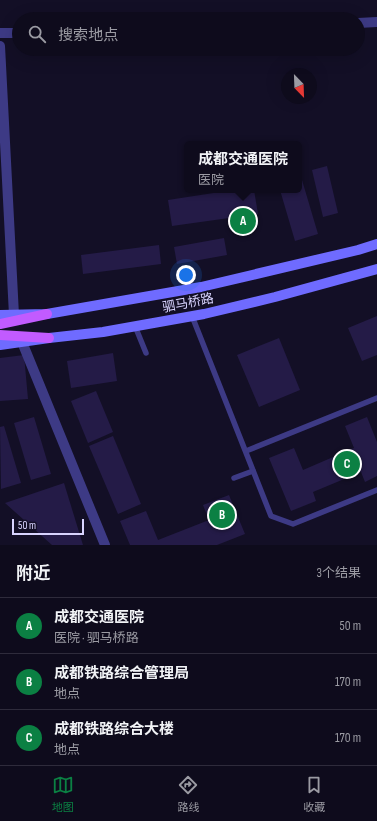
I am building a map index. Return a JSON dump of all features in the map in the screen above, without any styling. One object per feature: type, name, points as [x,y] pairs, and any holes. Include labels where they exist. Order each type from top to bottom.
[{"type":"main road","name":"驷马桥路","points":[[1,321],[14,315],[47,314],[201,287],[358,250],[377,244]]},
{"type":"main road","name":"驷马桥路","points":[[1,338],[22,342],[103,332],[204,314],[275,297],[377,269]]},
{"type":"main road","points":[[1,321],[47,314]]},
{"type":"main road","points":[[1,338],[49,338]]},
{"type":"street","points":[[365,23],[377,22]]},
{"type":"street","points":[[0,33],[12,33]]},
{"type":"street","points":[[0,46],[14,315]]},
{"type":"street","points":[[22,342],[105,545]]},
{"type":"lane","points":[[192,316],[271,516],[293,524],[377,490]]},
{"type":"lane","points":[[135,326],[146,353]]},
{"type":"lane","points":[[246,452],[377,398]]},
{"type":"lane","points":[[234,478],[253,471]]},
{"type":"building","points":[[327,166],[338,213],[323,217],[312,170]]},
{"type":"building","points":[[302,180],[318,234],[295,241],[281,193],[302,193]]},
{"type":"building","points":[[214,193],[254,193],[258,214],[172,226],[168,200]]},
{"type":"building","points":[[224,238],[227,255],[177,264],[174,247]]},
{"type":"building","points":[[159,245],[161,264],[83,274],[81,255]]},
{"type":"building","points":[[377,316],[377,355],[362,361],[348,328]]},
{"type":"building","points":[[279,338],[300,390],[259,407],[237,355]]},
{"type":"building","points":[[113,353],[117,381],[71,388],[67,361]]},
{"type":"building","points":[[24,355],[28,399],[0,401],[0,358]]},
{"type":"building","points":[[96,391],[113,432],[88,443],[71,401]]},
{"type":"building","points":[[34,417],[51,474],[31,480],[14,423]]},
{"type":"building","points":[[367,417],[377,442],[377,476],[365,482],[361,472],[313,492],[316,501],[291,511],[269,458],[294,448],[303,470],[354,448],[345,426]]},
{"type":"building","points":[[4,426],[21,483],[1,489],[0,427]]},
{"type":"building","points":[[113,436],[141,504],[118,514],[89,446]]},
{"type":"building","points":[[64,483],[83,545],[52,545],[5,503]]},
{"type":"building","points":[[229,495],[245,534],[217,545],[130,545],[120,521],[146,511],[158,540],[209,520],[203,505]]},
{"type":"place","name":"成都交通医院","points":[[243,221]]},
{"type":"place","name":"成都铁路综合大楼","points":[[347,464]]},
{"type":"place","name":"成都铁路综合管理局","points":[[222,515]]}]
